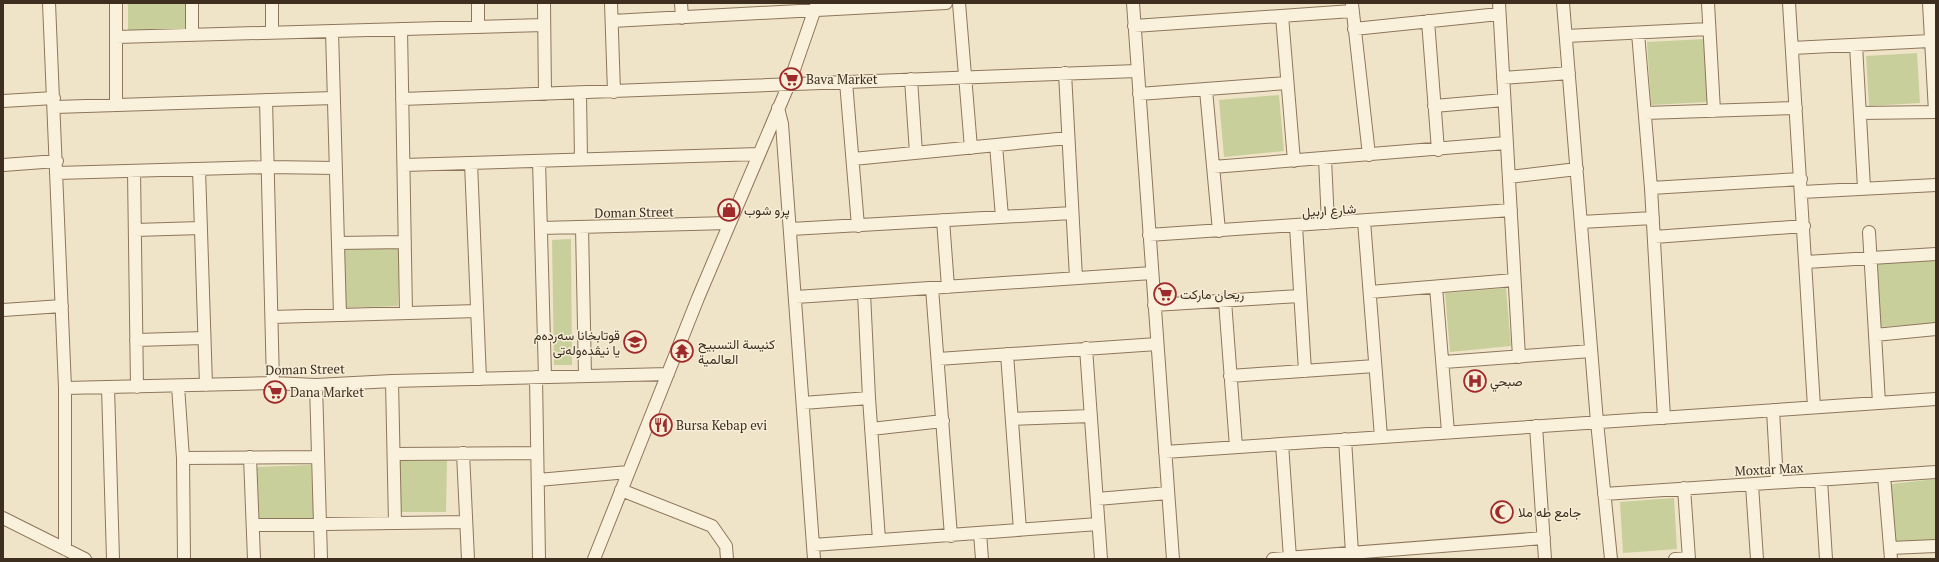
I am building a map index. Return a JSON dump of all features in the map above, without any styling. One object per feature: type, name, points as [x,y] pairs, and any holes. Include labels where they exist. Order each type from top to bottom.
[{"type":"street","points":[[49,3],[65,388],[65,550]]},
{"type":"street","points":[[116,3],[116,105]]},
{"type":"street","points":[[192,3],[192,35]]},
{"type":"street","points":[[272,3],[272,33]]},
{"type":"street","points":[[478,3],[478,27]]},
{"type":"street","points":[[544,3],[545,94]]},
{"type":"street","points":[[611,3],[614,92]]},
{"type":"street","points":[[681,3],[682,18]]},
{"type":"street","points":[[612,21],[682,18],[816,7],[946,3]]},
{"type":"street","points":[[959,3],[971,148]]},
{"type":"street","points":[[1133,3],[1172,559]]},
{"type":"street","points":[[1563,3],[1597,422],[1610,559]]},
{"type":"street","points":[[1708,3],[1714,111]]},
{"type":"street","points":[[1789,3],[1802,192],[1814,407]]},
{"type":"street","points":[[1860,113],[1936,112],[1928,3]]},
{"type":"street","points":[[594,559],[728,224],[789,84],[816,7]]},
{"type":"street","points":[[1134,26],[1282,16],[1352,7],[1369,155]]},
{"type":"street","points":[[1354,29],[1428,21],[1499,9],[1519,357]]},
{"type":"street","points":[[1282,16],[1294,161]]},
{"type":"street","points":[[1428,21],[1438,150]]},
{"type":"street","points":[[116,37],[544,25]]},
{"type":"street","points":[[401,29],[406,313]]},
{"type":"street","points":[[1566,36],[1709,29]]},
{"type":"street","points":[[332,31],[340,315]]},
{"type":"street","points":[[1638,33],[1651,188],[1664,418]]},
{"type":"street","points":[[1792,48],[1930,41]]},
{"type":"street","points":[[1856,45],[1864,188]]},
{"type":"street","points":[[402,99],[614,92],[1137,70]]},
{"type":"street","points":[[1065,73],[1076,278]]},
{"type":"street","points":[[1503,78],[1569,73]]},
{"type":"street","points":[[910,79],[916,153]]},
{"type":"street","points":[[846,82],[858,226]]},
{"type":"street","points":[[1139,94],[1287,83]]},
{"type":"street","points":[[1206,90],[1218,231]]},
{"type":"street","points":[[580,93],[581,160]]},
{"type":"street","points":[[3,101],[116,105],[334,98]]},
{"type":"street","points":[[266,100],[273,384]]},
{"type":"street","points":[[1434,106],[1504,100]]},
{"type":"street","points":[[778,108],[782,124],[791,229],[814,559]]},
{"type":"street","points":[[1645,113],[1796,108]]},
{"type":"street","points":[[853,159],[1068,138]]},
{"type":"street","points":[[1213,167],[1438,150],[1506,143]]},
{"type":"street","points":[[996,145],[1002,217]]},
{"type":"street","points":[[404,165],[759,154]]},
{"type":"street","points":[[1325,159],[1328,223]]},
{"type":"street","points":[[539,161],[541,228],[540,377],[537,453],[539,559]]},
{"type":"street","points":[[471,163],[480,379]]},
{"type":"street","points":[[3,165],[134,171],[336,168]]},
{"type":"street","points":[[1509,176],[1577,169]]},
{"type":"street","points":[[199,170],[206,385]]},
{"type":"street","points":[[134,171],[137,387]]},
{"type":"street","points":[[1651,188],[1801,178]]},
{"type":"street","points":[[1802,192],[1936,185]]},
{"type":"street","name":"شارع اربيل","points":[[1149,235],[1511,210]]},
{"type":"street","points":[[791,229],[1072,213]]},
{"type":"street","points":[[1581,222],[1653,218]]},
{"type":"street","points":[[943,220],[948,287]]},
{"type":"street","points":[[1364,221],[1381,437]]},
{"type":"street","name":"Doman Street","points":[[541,228],[728,224]]},
{"type":"street","points":[[1296,226],[1305,371]]},
{"type":"street","points":[[1654,237],[1804,226]]},
{"type":"street","points":[[582,227],[585,376]]},
{"type":"street","points":[[135,230],[201,228]]},
{"type":"street","points":[[1869,232],[1879,403]]},
{"type":"street","points":[[338,243],[405,242]]},
{"type":"street","points":[[1806,262],[1936,254]]},
{"type":"street","points":[[796,297],[1152,273]]},
{"type":"street","points":[[1370,292],[1514,280]]},
{"type":"street","points":[[1436,287],[1444,362],[1448,432]]},
{"type":"street","points":[[932,288],[951,536]]},
{"type":"street","points":[[864,292],[869,398],[879,540]]},
{"type":"street","points":[[1154,305],[1300,296]]},
{"type":"street","points":[[1225,301],[1236,447]]},
{"type":"street","points":[[3,310],[62,306]]},
{"type":"street","points":[[272,317],[477,311]]},
{"type":"street","points":[[1875,335],[1936,329]]},
{"type":"street","points":[[136,340],[204,338]]},
{"type":"street","points":[[938,359],[1157,344]]},
{"type":"street","points":[[1086,348],[1101,559]]},
{"type":"street","points":[[1444,362],[1592,351]]},
{"type":"street","points":[[1007,354],[1020,530]]},
{"type":"street","points":[[1230,376],[1375,366]]},
{"type":"street","name":"Doman Street","points":[[65,388],[273,384],[316,385],[392,381],[668,374]]},
{"type":"street","points":[[392,381],[395,523]]},
{"type":"street","points":[[316,385],[322,559]]},
{"type":"street","points":[[178,386],[183,458],[184,559]]},
{"type":"street","points":[[108,387],[113,559]]},
{"type":"street","points":[[803,403],[869,398]]},
{"type":"street","points":[[1165,452],[1936,399]]},
{"type":"street","points":[[1773,410],[1777,482]]},
{"type":"street","points":[[1012,419],[1091,416]]},
{"type":"street","points":[[871,429],[943,421]]},
{"type":"street","points":[[1536,426],[1545,559]]},
{"type":"street","points":[[1345,440],[1352,553]]},
{"type":"street","points":[[1282,444],[1290,558]]},
{"type":"street","points":[[464,453],[468,559]]},
{"type":"street","points":[[394,454],[537,453]]},
{"type":"street","points":[[250,457],[254,525],[254,559]]},
{"type":"street","points":[[183,458],[318,457]]},
{"type":"street","points":[[538,480],[628,472]]},
{"type":"street","name":"Moxtar Max","points":[[1604,494],[1936,472]]},
{"type":"street","points":[[1884,476],[1891,554],[1936,546]]},
{"type":"street","points":[[1821,480],[1826,559]]},
{"type":"street","points":[[1752,485],[1757,559]]},
{"type":"street","points":[[1675,559],[1689,559],[1684,488]]},
{"type":"street","points":[[621,490],[712,526],[726,546],[727,559]]},
{"type":"street","points":[[1097,499],[1168,493]]},
{"type":"street","points":[[3,518],[85,559]]},
{"type":"street","points":[[254,525],[466,522]]},
{"type":"street","points":[[813,545],[1098,524]]},
{"type":"street","points":[[980,533],[982,559]]},
{"type":"street","points":[[1272,559],[1352,553],[1400,554],[1544,538]]},
{"type":"green space","points":[[128,3],[185,3],[187,31],[128,32]]},
{"type":"green space","points":[[1704,39],[1708,102],[1651,105],[1647,42]]},
{"type":"green space","points":[[1917,53],[1920,103],[1869,106],[1866,56]]},
{"type":"green space","points":[[1279,95],[1284,151],[1224,157],[1219,100]]},
{"type":"green space","points":[[571,239],[572,365],[554,365],[552,240]]},
{"type":"green space","points":[[400,246],[398,306],[342,308],[342,247]]},
{"type":"green space","points":[[1936,258],[1936,323],[1880,327],[1875,262]]},
{"type":"green space","points":[[1506,288],[1511,346],[1450,352],[1445,293]]},
{"type":"green space","points":[[447,460],[446,512],[401,512],[398,461]]},
{"type":"green space","points":[[311,465],[314,518],[258,520],[255,467]]},
{"type":"green space","points":[[1936,479],[1936,540],[1896,543],[1891,484]]},
{"type":"green space","points":[[1674,498],[1677,549],[1623,553],[1620,502]]},
{"type":"place","name":"Bava Market","points":[[791,79]]},
{"type":"place","name":"پرو شوب","points":[[729,210]]},
{"type":"place","name":"ريحان ماركت","points":[[1165,294]]},
{"type":"place","name":"قوتابخانا سەردەم یا نیڤدەولەتی","points":[[635,342]]},
{"type":"place","name":"كنيسة التسبيح العالمية","points":[[682,351]]},
{"type":"place","name":"صبحي","points":[[1475,381]]},
{"type":"place","name":"Dana Market","points":[[275,392]]},
{"type":"place","name":"Bursa Kebap evi","points":[[661,425]]},
{"type":"place","name":"جامع طه ملا","points":[[1502,512]]}]
